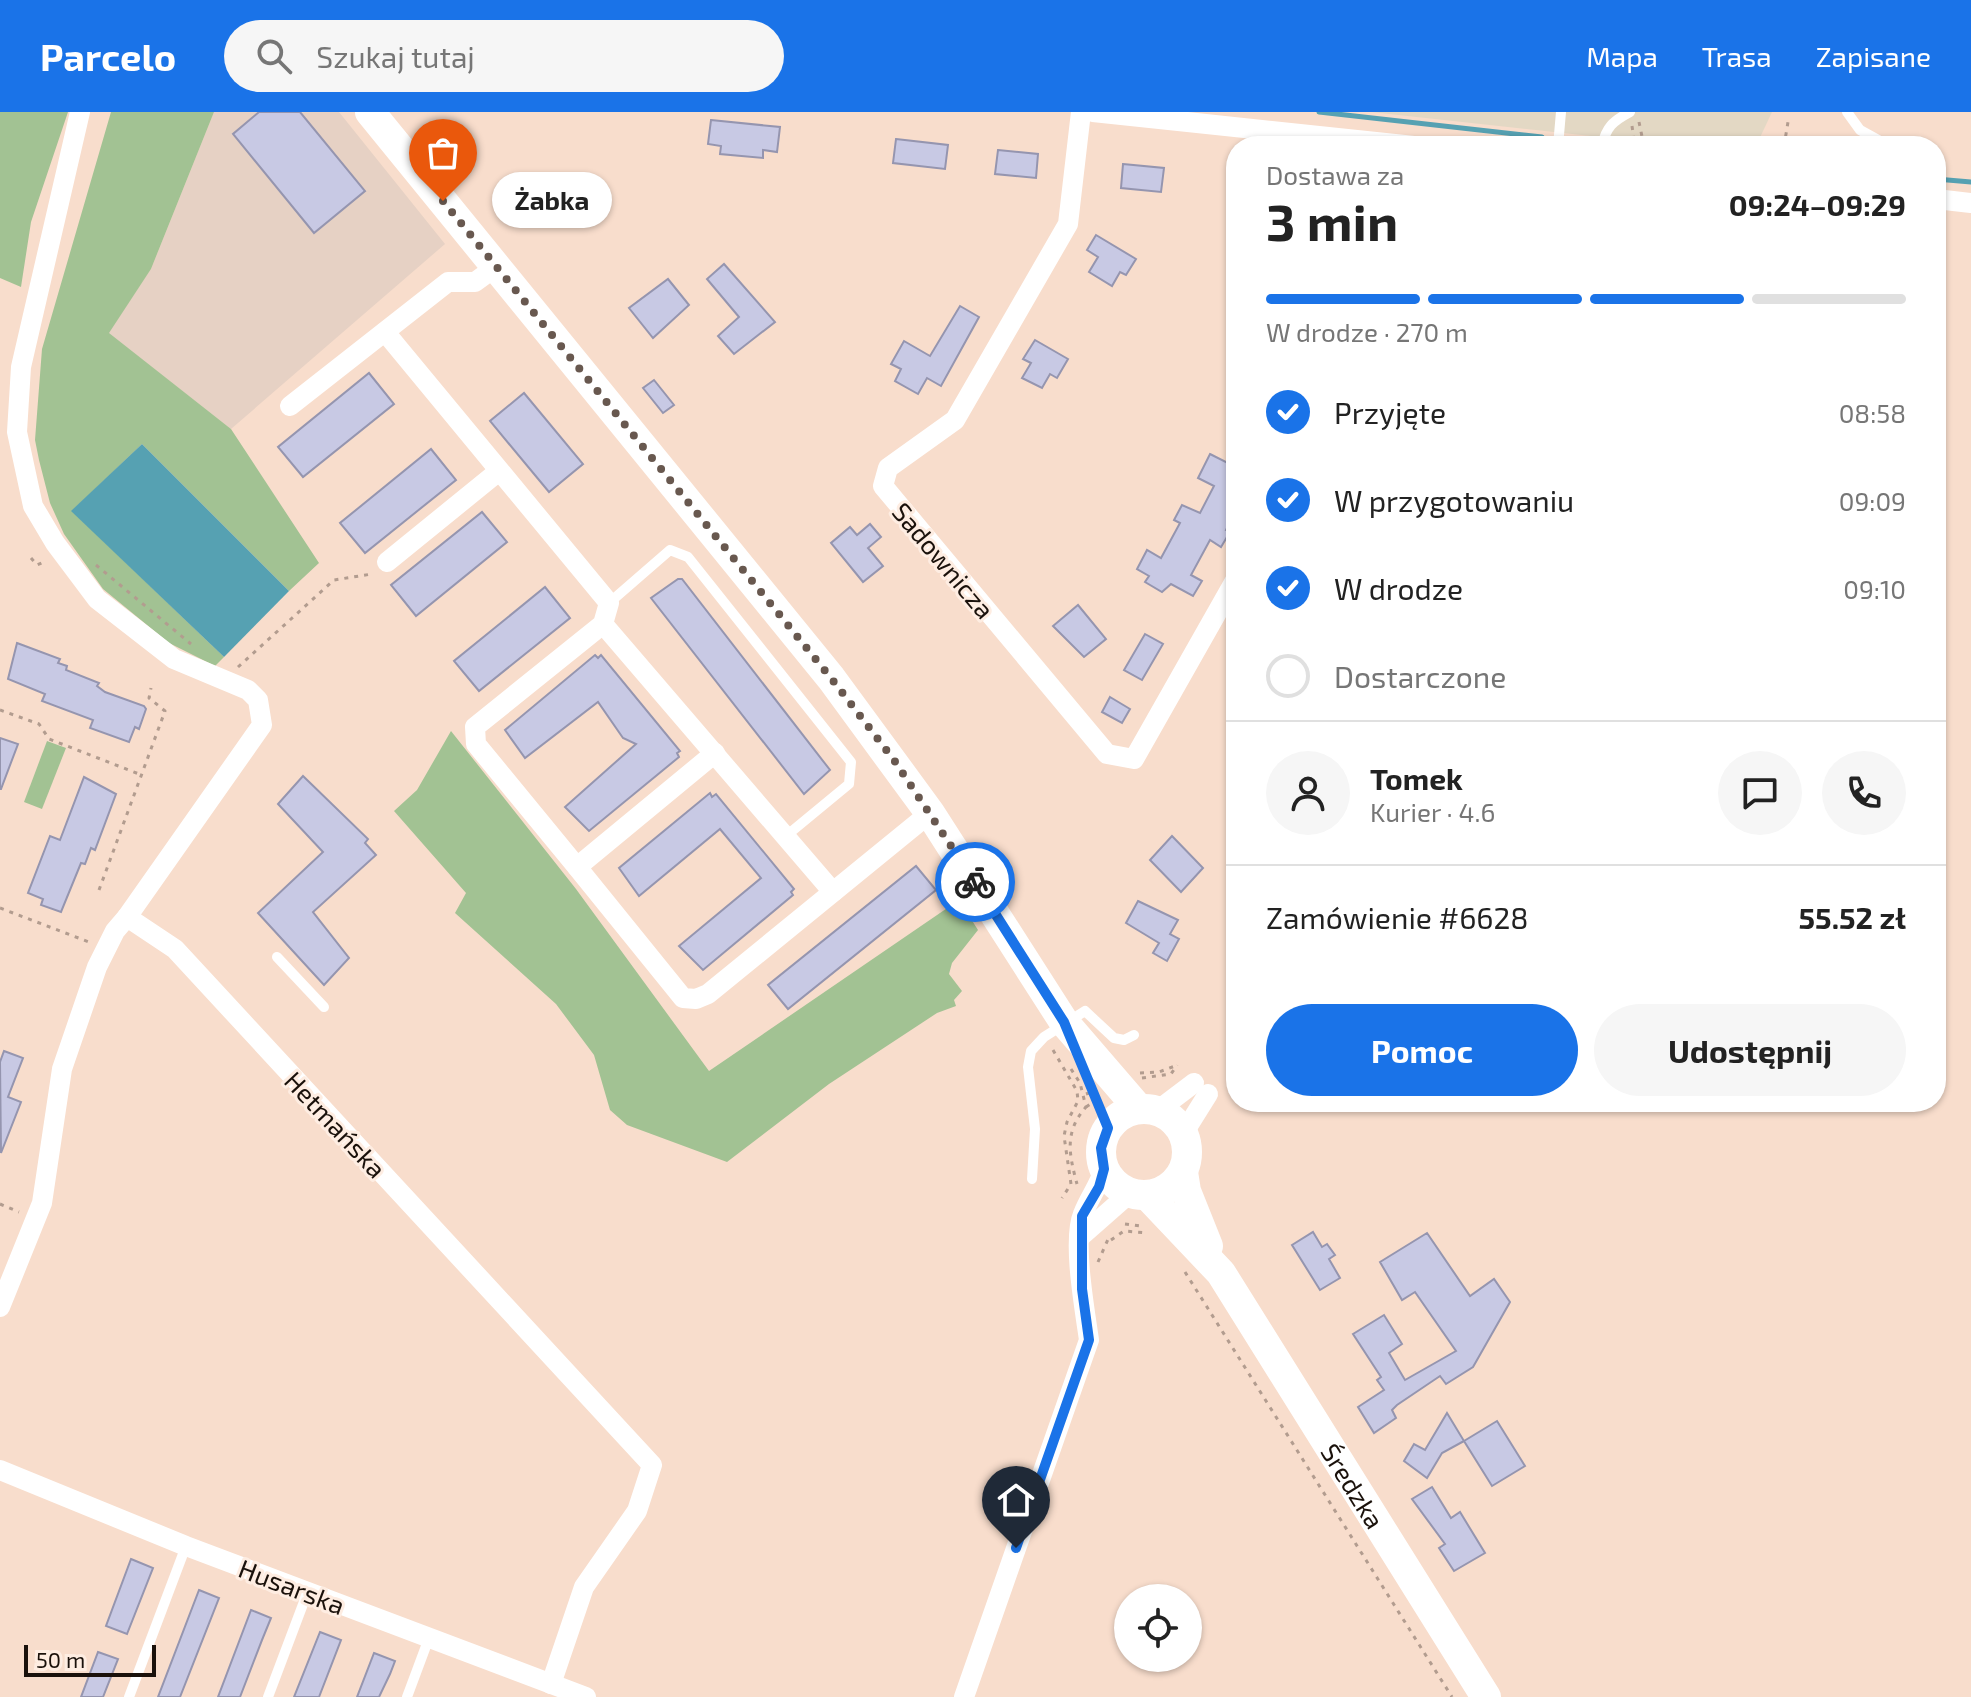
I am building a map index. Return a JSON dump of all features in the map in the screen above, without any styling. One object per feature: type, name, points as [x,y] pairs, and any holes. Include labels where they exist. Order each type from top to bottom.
[{"type":"street","points":[[0,1307],[42,1203],[65,1059],[97,967],[115,931],[262,725],[263,713],[258,700],[248,690],[174,659],[97,599],[68,563],[33,506],[17,432],[21,367],[80,112]]},
{"type":"street","points":[[370,112],[831,678],[930,813],[1064,1022],[1101,1115],[1104,1169],[1099,1187],[1082,1216],[1080,1237],[1082,1289],[1089,1340],[964,1697]]},
{"type":"street","name":"Sadownicza","points":[[1081,112],[1068,224],[955,420],[888,468],[883,486],[1107,754],[1134,759],[1226,597]]},
{"type":"street","points":[[1093,112],[1320,136]]},
{"type":"street","points":[[1946,200],[1971,203]]},
{"type":"street","points":[[290,406],[448,282],[475,282],[497,266]]},
{"type":"street","points":[[385,332],[609,603],[603,624],[475,727],[473,736],[476,744],[683,998],[696,999],[708,994],[930,813]]},
{"type":"street","points":[[387,562],[499,471]]},
{"type":"street","points":[[603,624],[833,892]]},
{"type":"street","points":[[577,867],[715,753]]},
{"type":"street","name":"Hetmańska","points":[[127,917],[175,949],[652,1465],[637,1511],[584,1587],[548,1690]]},
{"type":"street","points":[[1064,1022],[1148,1110],[1173,1120],[1183,1134],[1187,1150],[1183,1172],[1168,1188],[1138,1194],[1080,1237]]},
{"type":"street","points":[[1101,1115],[1122,1115],[1171,1104],[1201,1088],[1183,1134]]},
{"type":"street","points":[[1104,1169],[1114,1184],[1138,1194]]},
{"type":"street","name":"Średzka","points":[[1183,1172],[1193,1213],[1221,1273],[1486,1697]]},
{"type":"street","name":"Średzka","points":[[1138,1194],[1221,1273]]},
{"type":"street","name":"Husarska","points":[[0,1470],[186,1546],[429,1638],[548,1690],[586,1697]]},
{"type":"lane","points":[[1559,136],[1561,112]]},
{"type":"lane","points":[[1847,112],[1860,130],[1871,136]]},
{"type":"lane","points":[[1604,136],[1613,121],[1631,118]]},
{"type":"lane","points":[[609,603],[670,550],[688,557],[697,564],[851,762],[849,784],[786,836]]},
{"type":"lane","points":[[277,957],[324,1007]]},
{"type":"lane","points":[[1032,1179],[1035,1129],[1028,1067],[1036,1043],[1085,1011],[1114,1038],[1124,1040],[1134,1035]]},
{"type":"lane","points":[[129,1697],[186,1546]]},
{"type":"lane","points":[[268,1697],[308,1591]]},
{"type":"lane","points":[[407,1697],[429,1638]]},
{"type":"path","points":[[1636,112],[1642,136]]},
{"type":"path","points":[[1786,136],[1788,122]]},
{"type":"path","points":[[31,558],[37,565],[50,561],[56,564]]},
{"type":"path","points":[[91,562],[192,645]]},
{"type":"path","points":[[247,672],[236,668],[334,580],[368,577],[387,562]]},
{"type":"path","points":[[99,890],[165,711],[149,698],[151,688]]},
{"type":"path","points":[[0,710],[39,724],[49,739],[140,774]]},
{"type":"path","points":[[0,908],[96,945]]},
{"type":"path","points":[[1133,1079],[1166,1076],[1177,1065],[1159,1072],[1137,1073]]},
{"type":"path","points":[[1086,1107],[1101,1115]]},
{"type":"path","points":[[0,1204],[26,1215]]},
{"type":"path","points":[[1151,1228],[1125,1224],[1109,1238],[1132,1230],[1156,1235]]},
{"type":"path","points":[[1184,1265],[1455,1697]]},
{"type":"shaded area","points":[[214,112],[339,112],[445,244],[231,429],[108,333],[151,269]]},
{"type":"shaded area","points":[[1371,112],[1772,112],[1761,136],[1591,136]]},
{"type":"green space","points":[[0,112],[68,112],[31,222],[21,287],[0,278]]},
{"type":"green space","points":[[111,112],[214,112],[151,269],[109,333],[231,429],[319,563],[289,591],[142,444],[72,511],[224,657],[215,666],[169,643],[103,589],[64,534],[50,503],[35,440],[42,349]]},
{"type":"green space","points":[[451,731],[576,889],[709,1071],[959,900],[978,930],[952,963],[949,974],[962,991],[954,1000],[956,1006],[937,1013],[829,1084],[727,1162],[627,1125],[610,1110],[594,1055],[556,1004],[455,913],[466,893],[394,811],[417,790]]},
{"type":"green space","points":[[47,741],[66,748],[42,809],[24,802]]},
{"type":"water","points":[[142,444],[289,591],[224,657],[71,511]]},
{"type":"building","points":[[259,112],[300,112],[365,191],[314,233],[233,134]]},
{"type":"building","points":[[711,120],[780,127],[777,152],[763,150],[763,158],[720,154],[721,146],[708,144]]},
{"type":"building","points":[[896,139],[948,145],[945,169],[893,163]]},
{"type":"building","points":[[998,150],[1038,154],[1036,178],[995,174]]},
{"type":"building","points":[[1123,164],[1164,168],[1161,192],[1121,188]]},
{"type":"building","points":[[1096,235],[1136,259],[1126,275],[1120,272],[1112,286],[1089,272],[1098,257],[1087,250]]},
{"type":"building","points":[[724,264],[775,322],[734,354],[718,336],[739,317],[707,279]]},
{"type":"building","points":[[668,279],[689,305],[653,338],[629,308]]},
{"type":"building","points":[[960,306],[979,317],[941,386],[927,378],[918,394],[895,381],[901,369],[891,364],[904,341],[930,356]]},
{"type":"building","points":[[1035,340],[1068,359],[1057,378],[1050,374],[1042,388],[1022,378],[1031,363],[1023,359]]},
{"type":"building","points":[[369,373],[394,404],[303,477],[278,447]]},
{"type":"building","points":[[654,380],[674,405],[663,413],[643,388]]},
{"type":"building","points":[[524,393],[583,464],[549,492],[490,421]]},
{"type":"building","points":[[431,449],[456,480],[365,553],[340,523]]},
{"type":"building","points":[[1210,454],[1226,462],[1226,539],[1221,547],[1210,540],[1191,575],[1202,581],[1193,596],[1171,584],[1162,592],[1145,582],[1149,576],[1137,569],[1147,550],[1161,558],[1180,523],[1174,520],[1182,505],[1200,513],[1214,486],[1198,478]]},
{"type":"building","points":[[482,512],[507,542],[416,616],[391,585]]},
{"type":"building","points":[[870,524],[881,537],[868,548],[883,566],[863,582],[831,543],[850,527],[857,535]]},
{"type":"building","points":[[682,579],[830,770],[804,794],[651,598]]},
{"type":"building","points":[[545,587],[570,618],[479,691],[454,661]]},
{"type":"building","points":[[1078,605],[1106,639],[1084,657],[1053,626]]},
{"type":"building","points":[[1145,634],[1163,644],[1142,680],[1124,670]]},
{"type":"building","points":[[17,643],[60,659],[58,663],[67,666],[66,670],[99,683],[97,686],[105,692],[144,706],[146,709],[139,729],[135,727],[129,742],[90,728],[93,720],[42,701],[45,694],[8,679]]},
{"type":"building","points":[[595,655],[598,658],[601,655],[680,751],[677,753],[679,757],[589,831],[565,807],[636,744],[623,738],[598,702],[525,758],[505,730]]},
{"type":"building","points":[[1110,697],[1130,709],[1122,723],[1102,712]]},
{"type":"building","points":[[0,738],[18,744],[1,789],[0,789]]},
{"type":"building","points":[[303,776],[368,839],[365,843],[376,855],[313,912],[349,958],[324,985],[258,913],[323,852],[278,804]]},
{"type":"building","points":[[84,777],[116,794],[95,850],[91,848],[85,864],[81,863],[61,912],[41,905],[43,899],[28,893],[50,836],[60,840]]},
{"type":"building","points":[[710,793],[712,797],[716,794],[794,889],[791,892],[793,895],[703,970],[679,946],[761,878],[720,829],[639,896],[619,868]]},
{"type":"building","points":[[1172,836],[1203,868],[1181,892],[1150,860]]},
{"type":"building","points":[[916,866],[936,890],[788,1009],[768,985]]},
{"type":"building","points":[[1138,901],[1178,920],[1170,934],[1179,939],[1167,961],[1153,953],[1159,943],[1126,923]]},
{"type":"building","points":[[4,1051],[23,1058],[8,1097],[21,1102],[1,1153],[0,1062]]},
{"type":"building","points":[[1313,1232],[1322,1247],[1327,1244],[1335,1255],[1329,1259],[1340,1278],[1320,1290],[1292,1245]]},
{"type":"building","points":[[1427,1233],[1470,1296],[1494,1279],[1510,1302],[1473,1367],[1446,1384],[1440,1376],[1397,1405],[1392,1410],[1396,1418],[1374,1433],[1358,1407],[1384,1390],[1377,1380],[1381,1377],[1353,1334],[1384,1315],[1402,1344],[1389,1353],[1405,1380],[1456,1351],[1415,1292],[1402,1300],[1380,1262]]},
{"type":"building","points":[[1447,1413],[1464,1441],[1442,1453],[1427,1478],[1404,1461],[1414,1444],[1425,1450]]},
{"type":"building","points":[[1497,1421],[1525,1466],[1492,1486],[1464,1441]]},
{"type":"building","points":[[1432,1487],[1451,1518],[1460,1512],[1485,1553],[1454,1571],[1439,1548],[1445,1544],[1412,1499]]},
{"type":"building","points":[[131,1559],[153,1568],[127,1634],[106,1626]]},
{"type":"building","points":[[199,1590],[219,1598],[180,1697],[158,1697]]},
{"type":"building","points":[[251,1610],[271,1618],[240,1697],[218,1697]]},
{"type":"building","points":[[320,1632],[341,1640],[319,1697],[294,1697]]},
{"type":"building","points":[[98,1652],[118,1659],[103,1697],[81,1697]]},
{"type":"building","points":[[374,1653],[395,1661],[390,1674],[379,1697],[357,1697]]},
{"type":"waterway","points":[[1319,112],[1533,136]]},
{"type":"waterway","points":[[1946,180],[1971,182]]},
{"type":"way so far","points":[[443,201],[831,678],[894,760],[975,882]]},
{"type":"place","name":"Żabka","points":[[443,201]]},
{"type":"route","points":[[975,882],[1064,1022],[1099,1099],[1108,1128],[1101,1148],[1104,1169],[1099,1187],[1082,1216],[1080,1237],[1082,1289],[1089,1340],[1016,1548]]}]
